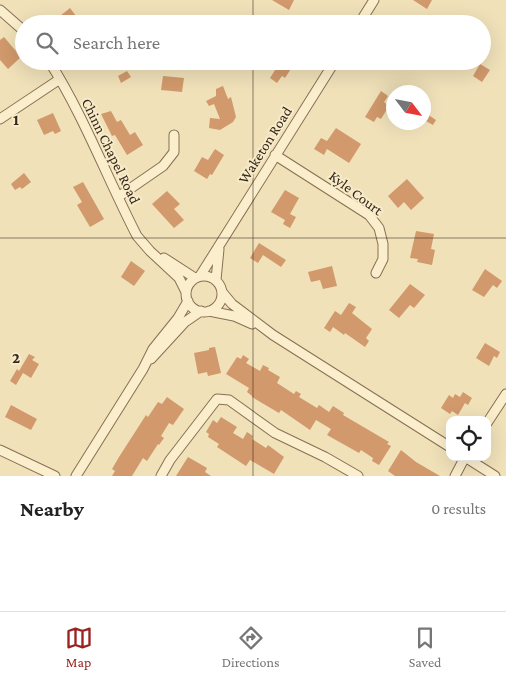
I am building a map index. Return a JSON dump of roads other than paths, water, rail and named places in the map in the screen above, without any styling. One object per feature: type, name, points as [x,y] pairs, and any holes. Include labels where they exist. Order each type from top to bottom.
[{"type":"street","points":[[365,15],[374,0]]},
{"type":"street","points":[[0,10],[15,23]]},
{"type":"street","name":"Chinn Chapel Road","points":[[54,70],[137,236],[179,278],[187,297]]},
{"type":"street","name":"Waketon Road","points":[[198,277],[329,70]]},
{"type":"street","points":[[0,118],[60,79]]},
{"type":"street","points":[[118,197],[164,166],[174,152],[174,135]]},
{"type":"street","name":"Kyle Court","points":[[275,155],[361,210],[380,228],[383,259],[376,273]]},
{"type":"street","name":"Waketon Road","points":[[216,280],[220,244]]},
{"type":"street","name":"Chinn Chapel Road","points":[[150,251],[198,277]]},
{"type":"street","points":[[76,476],[143,369],[153,349],[178,318],[187,297],[189,284],[198,277],[208,276],[216,280],[222,292],[232,304],[273,335],[446,444]]},
{"type":"street","points":[[143,369],[185,322],[219,304],[222,292]]},
{"type":"street","points":[[187,297],[193,308],[234,316],[273,335]]},
{"type":"street","points":[[491,417],[506,394]]},
{"type":"street","points":[[161,476],[170,460],[217,399],[228,400],[275,433],[325,457],[357,476]]},
{"type":"street","points":[[0,450],[55,476]]},
{"type":"street","points":[[455,476],[463,461]]},
{"type":"street","points":[[471,461],[495,476]]}]
